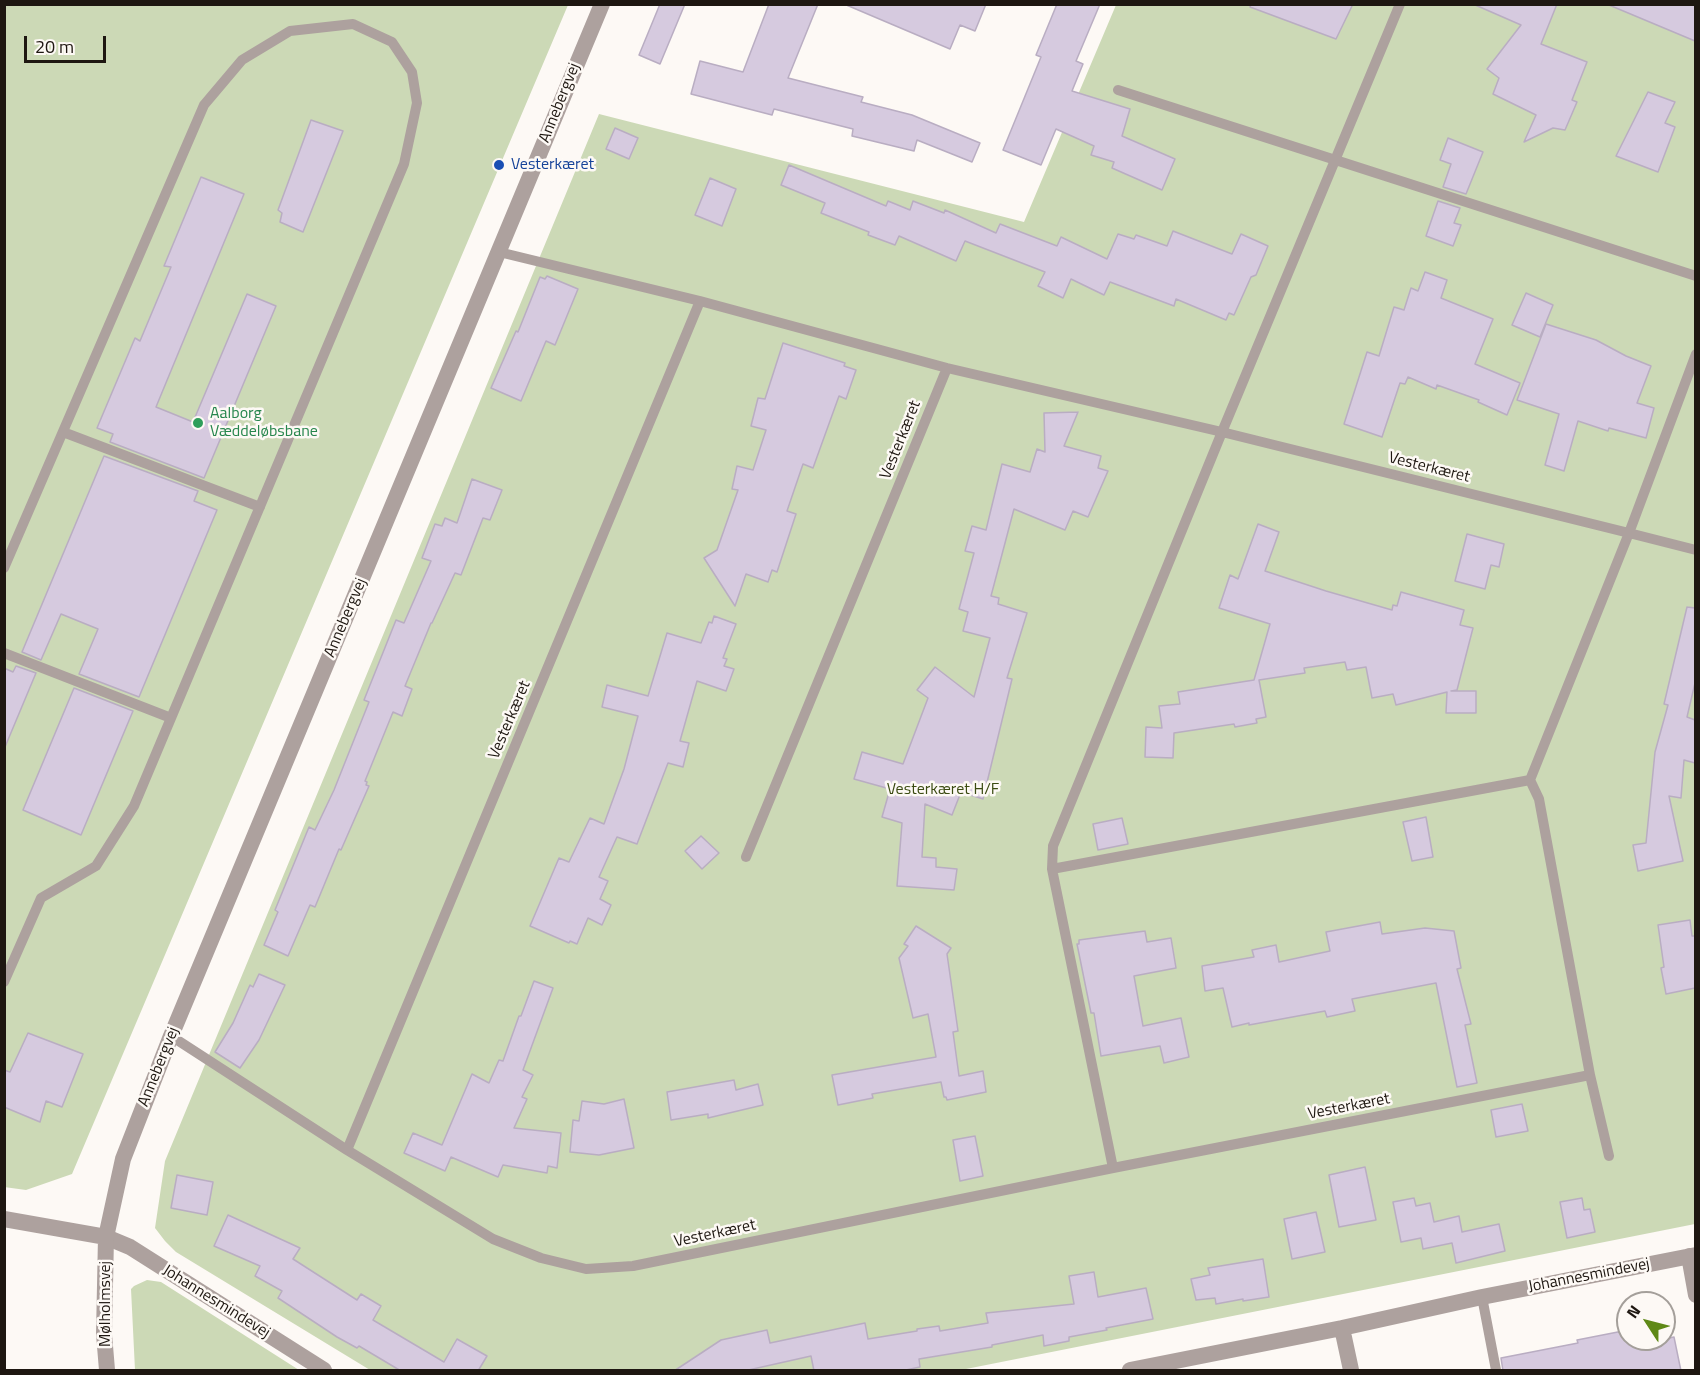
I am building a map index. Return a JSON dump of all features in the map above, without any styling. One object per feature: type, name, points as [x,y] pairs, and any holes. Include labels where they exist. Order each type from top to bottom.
[{"type":"street","name":"Annebergvej","points":[[106,1237],[123,1158],[171,1036],[602,4]]},
{"type":"street","name":"Johannesmindevej","points":[[4,1219],[106,1237],[130,1247],[324,1371]]},
{"type":"street","name":"Mølholmsvej","points":[[106,1237],[104,1334],[106,1371]]},
{"type":"street","name":"Johannesmindevej","points":[[1130,1371],[1482,1297],[1692,1256]]},
{"type":"street","points":[[1692,1256],[1695,1295]]},
{"type":"street","points":[[1342,1328],[1351,1371]]},
{"type":"lane","points":[[1113,1168],[1053,869],[1053,846],[1400,4]]},
{"type":"lane","points":[[4,568],[204,105],[242,60],[290,31],[353,24],[392,42],[412,72],[417,103],[404,164],[134,806],[96,866],[41,897],[4,982]]},
{"type":"lane","points":[[1118,90],[1695,276]]},
{"type":"lane","name":"Vesterkæret","points":[[499,252],[700,301],[947,368],[1222,432],[1695,550]]},
{"type":"lane","name":"Vesterkæret","points":[[347,1150],[700,301]]},
{"type":"lane","points":[[1608,1156],[1590,1075],[1539,799],[1530,780],[1629,533],[1695,354]]},
{"type":"lane","name":"Vesterkæret","points":[[746,857],[947,368]]},
{"type":"lane","points":[[63,432],[260,507]]},
{"type":"lane","points":[[4,653],[171,718]]},
{"type":"lane","points":[[1053,869],[1530,780]]},
{"type":"lane","name":"Vesterkæret","points":[[171,1036],[347,1150],[493,1239],[541,1258],[586,1269],[633,1266],[1113,1168],[1590,1075]]},
{"type":"lane","points":[[1482,1297],[1496,1371]]},
{"type":"green space","name":"Aalborg Væddeløbsbane","points":[[4,5],[568,5],[72,1174],[26,1190],[4,1187]]},
{"type":"green space","name":"Vesterkæret H/F","points":[[1116,5],[1695,5],[1695,1224],[961,1370],[370,1370],[176,1252],[155,1228],[165,1161],[599,114],[1024,222]]},
{"type":"green space","points":[[147,1280],[161,1282],[299,1370],[135,1370],[131,1289]]},
{"type":"building","points":[[660,4],[685,4],[660,64],[639,55]]},
{"type":"building","points":[[769,4],[818,4],[788,78],[863,97],[861,102],[912,115],[980,143],[972,162],[917,140],[914,151],[852,136],[853,129],[774,109],[772,115],[691,94],[700,61],[743,72]]},
{"type":"building","points":[[844,4],[986,4],[975,31],[960,25],[950,49]]},
{"type":"building","points":[[1057,4],[1100,4],[1076,61],[1083,64],[1072,91],[1130,109],[1122,136],[1175,159],[1162,190],[1112,168],[1114,162],[1091,155],[1094,146],[1056,129],[1041,165],[1003,150],[1041,57],[1036,55]]},
{"type":"building","points":[[1251,4],[1353,4],[1336,39],[1250,7]]},
{"type":"building","points":[[1473,4],[1557,4],[1541,44],[1587,62],[1572,100],[1577,102],[1565,130],[1553,128],[1524,142],[1536,115],[1493,94],[1499,78],[1487,69],[1521,25]]},
{"type":"building","points":[[1695,4],[1695,41],[1609,5]]},
{"type":"building","points":[[1648,92],[1675,102],[1665,123],[1675,127],[1658,172],[1616,156]]},
{"type":"building","points":[[311,120],[343,131],[303,232],[280,222],[282,213],[278,210]]},
{"type":"building","points":[[615,128],[638,138],[629,159],[606,149]]},
{"type":"building","points":[[1448,138],[1483,152],[1466,194],[1443,187],[1451,164],[1440,160]]},
{"type":"building","points":[[789,165],[886,206],[888,201],[910,210],[913,201],[944,213],[945,210],[996,233],[1000,224],[1057,246],[1061,237],[1107,259],[1118,234],[1134,239],[1136,235],[1167,246],[1173,231],[1232,254],[1241,234],[1268,246],[1256,275],[1251,277],[1234,315],[1229,313],[1226,320],[1176,299],[1174,306],[1110,282],[1104,295],[1071,279],[1063,298],[1038,286],[1045,272],[965,241],[956,261],[899,236],[895,245],[821,213],[825,203],[781,185]]},
{"type":"building","points":[[201,177],[244,194],[156,407],[193,422],[247,294],[276,306],[204,478],[110,442],[113,434],[97,428],[135,338],[140,341],[171,267],[164,266]]},
{"type":"building","points":[[710,178],[736,189],[722,226],[695,215]]},
{"type":"building","points":[[1438,201],[1460,208],[1454,223],[1461,225],[1453,246],[1426,236]]},
{"type":"building","points":[[1425,272],[1447,280],[1441,298],[1493,319],[1475,364],[1520,383],[1507,415],[1478,402],[1479,400],[1437,385],[1436,389],[1408,377],[1405,384],[1400,383],[1382,437],[1344,424],[1367,352],[1379,356],[1394,307],[1404,310],[1411,288],[1418,291]]},
{"type":"building","points":[[547,276],[578,289],[555,345],[546,341],[521,401],[491,388],[516,331],[518,332],[540,277],[545,279]]},
{"type":"building","points":[[1526,293],[1553,305],[1540,337],[1512,325]]},
{"type":"building","points":[[1546,324],[1596,340],[1651,366],[1637,403],[1654,408],[1646,438],[1609,428],[1608,431],[1578,421],[1564,471],[1545,465],[1559,414],[1517,400]]},
{"type":"building","points":[[783,343],[845,363],[844,366],[856,370],[846,399],[839,396],[813,468],[803,464],[787,511],[796,514],[777,572],[772,570],[768,582],[746,574],[735,606],[704,558],[717,550],[738,490],[732,489],[737,466],[753,470],[766,430],[751,426],[758,398],[765,399]]},
{"type":"building","points":[[1078,412],[1064,446],[1101,456],[1098,468],[1108,471],[1088,517],[1073,511],[1065,530],[1014,509],[991,596],[999,598],[998,604],[1027,613],[1007,678],[1012,679],[983,799],[961,792],[952,815],[925,804],[922,857],[936,858],[936,867],[957,869],[954,890],[897,886],[902,823],[882,817],[890,789],[854,779],[862,752],[903,764],[928,698],[917,690],[935,667],[974,697],[990,638],[963,631],[968,612],[959,609],[974,553],[965,551],[972,526],[986,530],[1002,464],[1030,472],[1037,449],[1045,452],[1044,413]]},
{"type":"building","points":[[104,456],[198,491],[194,501],[217,510],[139,697],[79,674],[98,629],[61,614],[41,660],[22,652]]},
{"type":"building","points":[[472,479],[502,490],[490,520],[483,518],[461,575],[455,573],[431,623],[405,686],[412,689],[402,716],[393,712],[365,781],[369,786],[315,907],[310,905],[288,956],[264,945],[278,912],[275,910],[309,827],[315,830],[334,790],[369,702],[364,700],[396,620],[404,623],[431,561],[422,558],[435,524],[442,526],[445,518],[457,523]]},
{"type":"building","points":[[1258,524],[1279,532],[1265,571],[1392,610],[1393,605],[1397,606],[1401,592],[1464,610],[1460,625],[1473,628],[1457,690],[1451,691],[1476,691],[1476,713],[1446,713],[1447,692],[1396,705],[1393,694],[1372,698],[1366,667],[1347,670],[1345,662],[1304,668],[1305,673],[1259,680],[1266,717],[1256,719],[1257,723],[1235,727],[1234,724],[1174,733],[1173,758],[1145,757],[1146,727],[1162,728],[1159,706],[1180,704],[1178,692],[1254,680],[1270,624],[1219,608],[1230,575],[1238,579]]},
{"type":"building","points":[[1467,534],[1504,544],[1499,567],[1491,565],[1485,589],[1455,581]]},
{"type":"building","points":[[1687,607],[1695,608],[1695,683],[1687,717],[1695,720],[1695,763],[1684,760],[1681,798],[1669,796],[1683,861],[1638,871],[1633,845],[1646,843],[1655,752],[1668,705],[1664,704]]},
{"type":"building","points":[[714,616],[736,624],[723,658],[727,659],[724,666],[734,669],[726,691],[697,681],[680,741],[689,743],[683,767],[668,763],[637,844],[617,837],[599,877],[608,881],[600,899],[611,905],[602,925],[588,918],[577,944],[570,941],[569,943],[530,926],[559,858],[569,862],[590,818],[604,824],[624,769],[638,716],[602,707],[607,685],[648,696],[667,633],[701,643],[709,622],[712,623]]},
{"type":"building","points":[[16,666],[36,673],[5,747],[4,668],[13,672]]},
{"type":"building","points":[[74,688],[133,711],[81,835],[23,810]]},
{"type":"building","points":[[1426,817],[1433,857],[1412,861],[1403,822]]},
{"type":"building","points":[[1122,818],[1128,844],[1098,850],[1093,824]]},
{"type":"building","points":[[701,836],[719,853],[702,869],[685,851]]},
{"type":"building","points":[[1690,920],[1692,936],[1695,936],[1695,988],[1666,994],[1661,968],[1664,967],[1658,925]]},
{"type":"building","points":[[1380,922],[1382,934],[1425,928],[1454,931],[1461,968],[1457,969],[1471,1024],[1465,1025],[1477,1083],[1457,1087],[1436,983],[1352,999],[1355,1011],[1327,1017],[1325,1011],[1232,1027],[1223,988],[1205,991],[1202,966],[1254,957],[1252,950],[1276,945],[1279,962],[1330,951],[1326,932]]},
{"type":"building","points":[[916,926],[951,948],[947,954],[958,1031],[953,1032],[959,1076],[983,1071],[986,1092],[947,1100],[944,1097],[941,1082],[872,1094],[873,1098],[838,1105],[832,1075],[936,1057],[928,1014],[913,1018],[899,958],[908,946],[904,944]]},
{"type":"building","points":[[1145,931],[1147,942],[1171,938],[1176,968],[1134,976],[1143,1026],[1181,1018],[1189,1057],[1164,1063],[1160,1046],[1101,1056],[1094,1013],[1091,1013],[1077,944],[1079,940]]},
{"type":"building","points":[[259,974],[285,985],[259,1040],[240,1068],[215,1052],[233,1023],[250,985],[253,987]]},
{"type":"building","points":[[534,981],[553,988],[523,1070],[533,1075],[522,1097],[527,1099],[514,1128],[561,1133],[557,1168],[548,1166],[547,1173],[503,1165],[498,1177],[451,1157],[445,1171],[404,1153],[413,1133],[442,1145],[472,1074],[489,1083],[499,1060],[503,1061]]},
{"type":"building","points":[[28,1033],[83,1054],[62,1107],[46,1101],[40,1122],[4,1107],[4,1070],[10,1072]]},
{"type":"building","points":[[734,1080],[736,1090],[758,1084],[763,1105],[708,1118],[708,1114],[671,1120],[667,1092]]},
{"type":"building","points":[[624,1099],[634,1148],[599,1155],[570,1152],[573,1120],[579,1121],[582,1101],[604,1104]]},
{"type":"building","points":[[1522,1104],[1528,1131],[1496,1137],[1491,1110]]},
{"type":"building","points":[[975,1136],[983,1176],[960,1181],[953,1140]]},
{"type":"building","points":[[1365,1167],[1376,1220],[1339,1227],[1329,1175]]},
{"type":"building","points":[[177,1175],[213,1182],[207,1215],[171,1208]]},
{"type":"building","points":[[1414,1198],[1416,1206],[1430,1203],[1434,1222],[1459,1216],[1462,1232],[1499,1224],[1505,1251],[1456,1263],[1452,1243],[1423,1249],[1421,1238],[1401,1242],[1393,1202]]},
{"type":"building","points":[[1582,1198],[1584,1210],[1590,1209],[1595,1232],[1567,1238],[1560,1202]]},
{"type":"building","points":[[1316,1212],[1325,1252],[1292,1259],[1284,1219]]},
{"type":"building","points":[[228,1215],[300,1248],[293,1259],[357,1300],[361,1294],[381,1306],[373,1320],[444,1362],[457,1339],[487,1356],[478,1371],[401,1371],[359,1346],[357,1348],[278,1298],[282,1291],[255,1276],[260,1266],[214,1246]]},
{"type":"building","points":[[1263,1259],[1269,1297],[1216,1304],[1215,1298],[1196,1300],[1191,1279],[1210,1275],[1208,1268]]},
{"type":"building","points":[[1094,1272],[1098,1297],[1146,1288],[1153,1319],[1069,1337],[1069,1341],[1044,1346],[1043,1335],[992,1345],[992,1347],[919,1359],[920,1367],[901,1371],[814,1371],[811,1356],[744,1371],[674,1371],[721,1340],[767,1330],[770,1343],[865,1323],[868,1339],[939,1326],[940,1331],[988,1323],[986,1313],[1074,1304],[1069,1276]]},
{"type":"building","points":[[1616,1332],[1616,1351],[1676,1351],[1676,1347],[1681,1371],[1503,1371],[1501,1358],[1578,1343],[1577,1340]]},
{"type":"place","name":"Vesterkæret","points":[[499,165]]},
{"type":"place","name":"Aalborg Væddeløbsbane","points":[[198,423]]}]
